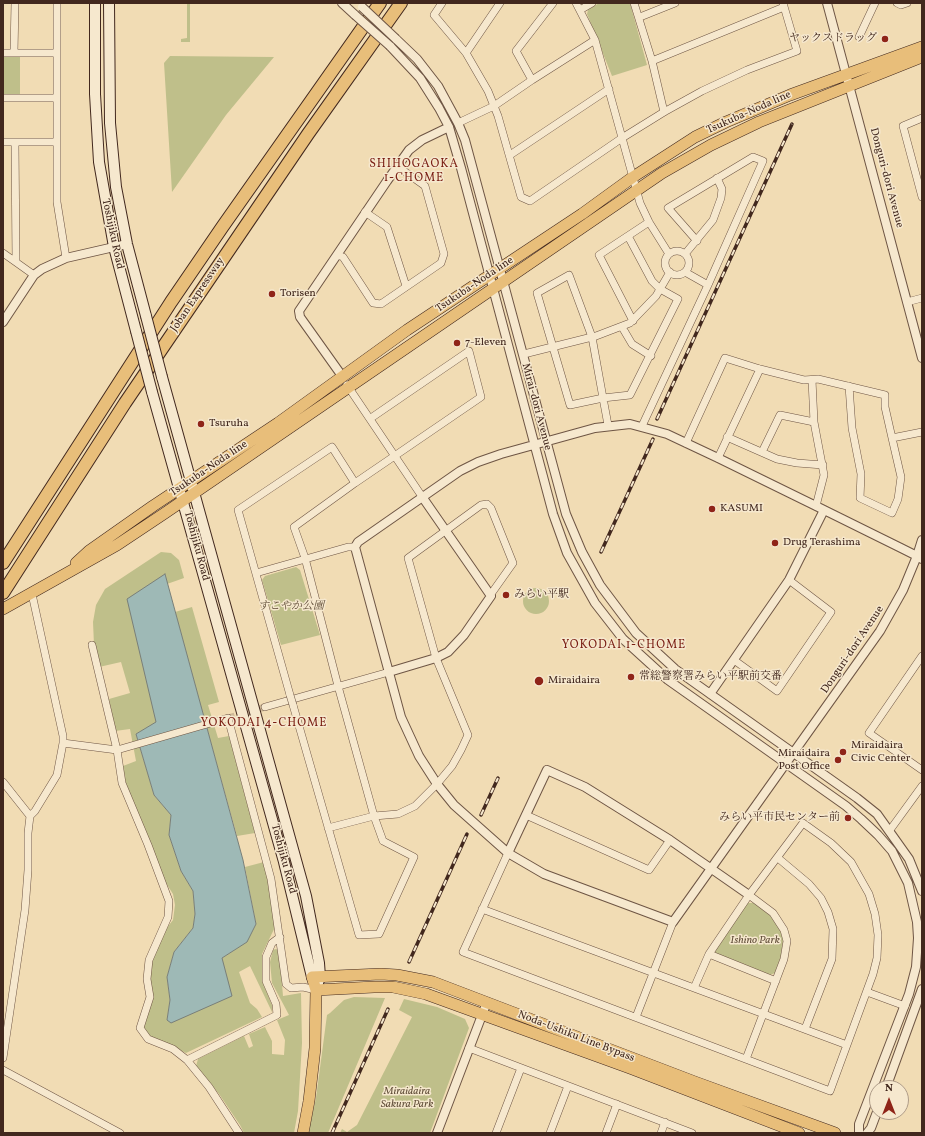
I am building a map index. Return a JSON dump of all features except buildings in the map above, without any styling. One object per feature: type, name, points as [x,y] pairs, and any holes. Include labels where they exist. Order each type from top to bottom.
[{"type":"highway","name":"Joban Expressway","points":[[3,563],[171,302],[380,3]]},
{"type":"highway","name":"Joban Expressway","points":[[3,592],[125,402],[308,134],[401,3]]},
{"type":"main road","name":"Toshijiku Road","points":[[95,3],[96,128],[103,191],[114,247],[152,392],[184,501],[316,977]]},
{"type":"main road","name":"Toshijiku Road","points":[[108,3],[112,154],[126,244],[306,896],[314,932],[316,977],[315,1048],[304,1130]]},
{"type":"main road","name":"Tsukuba-Noda line","points":[[59,578],[89,551],[190,480],[278,423],[342,376],[633,177],[696,137],[726,122],[790,95],[922,47]]},
{"type":"main road","name":"Tsukuba-Noda line","points":[[3,609],[27,597],[117,545],[184,501],[637,190],[685,160],[730,135],[922,57]]},
{"type":"main road","name":"Noda-Ushiku Line Bypass","points":[[316,977],[397,975],[433,982],[688,1080],[835,1133]]},
{"type":"main road","name":"Noda-Ushiku Line Bypass","points":[[316,990],[393,987],[426,994],[799,1133]]},
{"type":"street","points":[[14,53],[15,3]]},
{"type":"street","points":[[57,3],[57,202],[66,258]]},
{"type":"street","name":"Mirai-dori Avenue","points":[[342,3],[390,46],[420,78],[449,127],[462,168],[553,514],[565,547],[578,574],[612,626],[637,653],[668,680],[861,819],[892,851],[902,868],[914,903],[918,938],[913,980],[905,1006],[859,1124],[859,1133]]},
{"type":"street","points":[[442,3],[434,15],[466,52],[488,91],[510,155],[521,197],[530,201],[622,138],[664,112],[702,91],[747,70],[796,51],[784,5],[652,61]]},
{"type":"street","points":[[466,52],[500,3]]},
{"type":"street","points":[[532,80],[516,51],[552,3]]},
{"type":"street","points":[[576,3],[595,40],[637,190],[649,222],[669,254],[666,265],[670,272],[678,275],[688,269],[689,261],[685,254],[675,251],[669,254]]},
{"type":"street","points":[[580,10],[592,3]]},
{"type":"street","points":[[634,3],[640,17],[664,112]]},
{"type":"street","points":[[640,17],[675,3]]},
{"type":"street","name":"Donguri-dori Avenue","points":[[827,3],[922,358]]},
{"type":"street","points":[[859,37],[875,3]]},
{"type":"street","points":[[897,3],[901,5],[907,3]]},
{"type":"street","name":"Mirai-dori Avenue","points":[[359,5],[396,39],[428,72],[438,86],[458,123],[474,170],[566,514],[582,552],[600,585],[628,623],[651,648],[675,668],[857,798],[877,814],[890,830],[909,859],[922,892]]},
{"type":"street","points":[[458,123],[494,106],[595,40]]},
{"type":"street","points":[[3,53],[57,52]]},
{"type":"street","points":[[510,155],[609,89]]},
{"type":"street","points":[[3,98],[56,98]]},
{"type":"street","points":[[922,118],[903,126],[922,198]]},
{"type":"street","points":[[449,127],[422,140],[409,150],[365,212],[299,311],[300,317],[371,418],[423,498],[491,594]]},
{"type":"street","points":[[3,142],[56,142]]},
{"type":"street","points":[[15,142],[16,261]]},
{"type":"street","points":[[642,426],[708,285],[763,161],[753,157],[668,208],[697,241]]},
{"type":"street","points":[[337,255],[343,258],[373,303],[381,304],[441,263],[444,254],[425,186],[397,166]]},
{"type":"street","points":[[685,254],[713,220],[721,198],[722,189],[717,178]]},
{"type":"street","points":[[365,212],[387,227],[406,286]]},
{"type":"street","points":[[633,321],[599,255],[649,222]]},
{"type":"street","points":[[608,425],[603,398],[592,337],[569,275],[537,293],[554,346],[570,405],[603,398],[630,395],[651,356],[678,299],[660,289],[652,281],[628,236]]},
{"type":"street","points":[[3,322],[34,275],[50,264],[66,258],[126,244]]},
{"type":"street","points":[[3,253],[34,275]]},
{"type":"street","points":[[524,354],[592,337],[622,327],[633,321],[656,296],[670,272]]},
{"type":"street","points":[[685,272],[708,285]]},
{"type":"street","points":[[907,302],[922,298]]},
{"type":"street","points":[[622,327],[632,344],[651,356]]},
{"type":"street","points":[[355,483],[332,447],[238,510],[359,935],[379,934],[414,857],[383,841],[374,816],[338,686],[305,558],[294,527],[355,483],[481,397],[469,351],[371,418]]},
{"type":"street","points":[[686,443],[726,358],[760,369],[804,380],[818,379],[849,386],[885,395],[892,438],[901,477],[898,500],[892,514],[860,498],[861,474],[852,428],[849,386]]},
{"type":"street","points":[[718,458],[760,369]]},
{"type":"street","points":[[812,380],[814,422],[823,465],[822,488],[816,506]]},
{"type":"street","points":[[762,452],[780,415],[814,422]]},
{"type":"street","points":[[636,1017],[673,922],[544,874],[508,853],[462,814],[437,784],[409,735],[388,672],[355,547],[358,542],[460,472],[478,462],[534,444],[608,425],[630,424],[668,434],[919,557]]},
{"type":"street","points":[[892,438],[922,432]]},
{"type":"street","points":[[728,437],[777,459],[797,463],[823,465]]},
{"type":"street","points":[[265,707],[436,658],[448,652],[464,635],[513,563],[491,508],[487,504],[481,505],[408,558],[436,658],[468,735],[452,766],[437,784],[415,806],[398,814],[374,816],[328,828]]},
{"type":"street","points":[[710,694],[789,580],[824,510]]},
{"type":"street","name":"Donguri-dori Avenue","points":[[673,922],[710,868],[794,754],[880,631],[896,605],[919,557],[922,540]]},
{"type":"street","points":[[256,573],[305,558],[348,547],[355,547]]},
{"type":"street","points":[[734,660],[777,691],[831,612],[789,580]]},
{"type":"street","points":[[3,1058],[25,910],[30,816],[35,811],[57,775],[63,743],[63,736],[27,597]]},
{"type":"street","points":[[92,645],[120,749],[122,783],[148,845],[169,901],[168,918],[149,960],[147,979],[150,998],[140,1028],[148,1039],[173,1048],[187,1060],[209,1086],[239,1133]]},
{"type":"street","points":[[922,656],[869,733],[922,770]]},
{"type":"street","points":[[63,743],[120,749],[228,718],[271,879],[286,984],[291,988],[303,987],[316,990]]},
{"type":"street","points":[[694,988],[709,954],[749,895],[803,823],[831,843],[851,862],[869,894],[875,914],[878,935],[877,958],[867,992],[830,1091],[463,952],[547,770],[585,787],[670,840],[749,895],[773,913],[784,930],[787,941],[786,951],[764,1014],[746,1059]]},
{"type":"street","points":[[3,782],[30,816]]},
{"type":"street","points":[[890,830],[922,786]]},
{"type":"street","points":[[526,815],[649,870],[670,840]]},
{"type":"street","points":[[778,858],[809,884],[821,898],[828,912],[833,930],[832,959],[805,1029]]},
{"type":"street","points":[[482,909],[847,1045]]},
{"type":"street","points":[[187,1060],[277,1015],[278,1010],[266,981],[266,957],[272,943],[280,937]]},
{"type":"street","points":[[709,954],[776,981]]},
{"type":"street","points":[[889,1080],[922,989]]},
{"type":"street","points":[[867,992],[905,1006]]},
{"type":"street","points":[[437,1133],[487,1002]]},
{"type":"street","points":[[469,1048],[692,1133]]},
{"type":"street","points":[[496,1133],[521,1068]]},
{"type":"street","points":[[3,1070],[120,1133]]},
{"type":"street","points":[[550,1133],[568,1086]]},
{"type":"street","points":[[606,1133],[617,1104]]},
{"type":"street","points":[[867,1133],[874,1120]]},
{"type":"street","points":[[661,1133],[665,1122]]},
{"type":"green space","points":[[187,3],[190,3],[190,42],[181,42],[181,39],[187,38]]},
{"type":"green space","points":[[599,3],[630,3],[647,65],[612,76],[587,14],[588,10]]},
{"type":"green space","points":[[170,56],[274,57],[226,115],[172,192],[164,63]]},
{"type":"green space","points":[[3,57],[20,57],[20,94],[3,94]]},
{"type":"green space","points":[[161,552],[171,553],[179,560],[184,578],[167,584],[165,574],[156,723],[136,734],[154,795],[171,815],[169,835],[181,871],[193,891],[195,914],[193,928],[174,952],[167,977],[170,1000],[167,1020],[222,958],[246,942],[256,924],[245,867],[264,862],[276,925],[262,954],[263,983],[272,1005],[272,1012],[250,966],[239,972],[250,1003],[257,1009],[262,1017],[186,1053],[148,1037],[143,1029],[151,962],[161,935],[173,920],[175,905],[173,894],[162,877],[126,786],[123,766],[136,761],[130,729],[115,731],[109,699],[130,693],[121,662],[99,667],[94,645],[93,622],[96,605],[105,589]]},
{"type":"green space","name":"すこやか公園","points":[[296,567],[300,570],[320,635],[281,645],[262,580],[265,576]]},
{"type":"green space","points":[[536,588],[545,592],[549,601],[545,610],[536,614],[527,610],[523,601],[527,592]]},
{"type":"green space","points":[[192,607],[219,702],[208,705],[218,738],[229,736],[255,833],[237,836],[202,711],[175,612]]},
{"type":"green space","name":"Ishino Park","points":[[748,903],[754,903],[771,916],[781,932],[783,941],[781,956],[775,973],[770,975],[716,956],[714,949]]},
{"type":"green space","points":[[273,950],[279,950],[283,996],[301,993],[302,1043],[298,1111],[294,1133],[244,1133],[219,1094],[196,1066],[198,1059],[244,1036],[249,1048],[253,1046],[249,1034],[265,1027],[272,1041],[272,1054],[284,1055],[285,1040],[277,1020],[289,1015],[272,983],[270,962]]},
{"type":"green space","points":[[354,997],[385,998],[328,1133],[308,1133],[316,1098],[327,1015],[344,1000]]},
{"type":"green space","name":"Miraidaira Sakura Park","points":[[404,999],[437,1007],[465,1019],[469,1028],[430,1133],[340,1133],[342,1129],[347,1132],[357,1125],[412,1017],[399,1010]]},
{"type":"water","points":[[165,574],[243,860],[256,924],[247,942],[222,958],[232,996],[171,1023],[167,1020],[170,1000],[167,977],[174,952],[193,928],[195,914],[193,891],[181,871],[169,835],[171,815],[154,795],[136,734],[156,722],[127,599]]},
{"type":"tunnel","points":[[228,718],[265,707]]},
{"type":"railway","points":[[657,419],[792,124]]},
{"type":"railway","points":[[601,552],[653,439]]},
{"type":"railway","points":[[481,815],[498,778]]},
{"type":"railway","points":[[409,962],[467,834]]},
{"type":"railway","points":[[332,1133],[388,1009]]},
{"type":"place","name":"ヤックスドラッグ","points":[[885,39]]},
{"type":"place","name":"Torisen","points":[[272,294]]},
{"type":"place","name":"7-Eleven","points":[[457,343]]},
{"type":"place","name":"Tsuruha","points":[[201,424]]},
{"type":"place","name":"KASUMI","points":[[712,509]]},
{"type":"place","name":"Drug Terashima","points":[[775,543]]},
{"type":"place","name":"みらい平駅","points":[[506,595]]},
{"type":"place","name":"常総警察署みらい平駅前交番","points":[[631,677]]},
{"type":"place","name":"Miraidaira","points":[[539,681]]},
{"type":"place","name":"Miraidaira Civic Center","points":[[843,752]]},
{"type":"place","name":"Miraidaira Post Office","points":[[838,760]]},
{"type":"place","name":"みらい平市民センター前","points":[[848,818]]},
{"type":"district","name":"SHIHOGAOKA 1-CHOME","points":[[414,172]]},
{"type":"district","name":"YOKODAI 1-CHOME","points":[[624,646]]},
{"type":"district","name":"YOKODAI 4-CHOME","points":[[264,724]]}]
